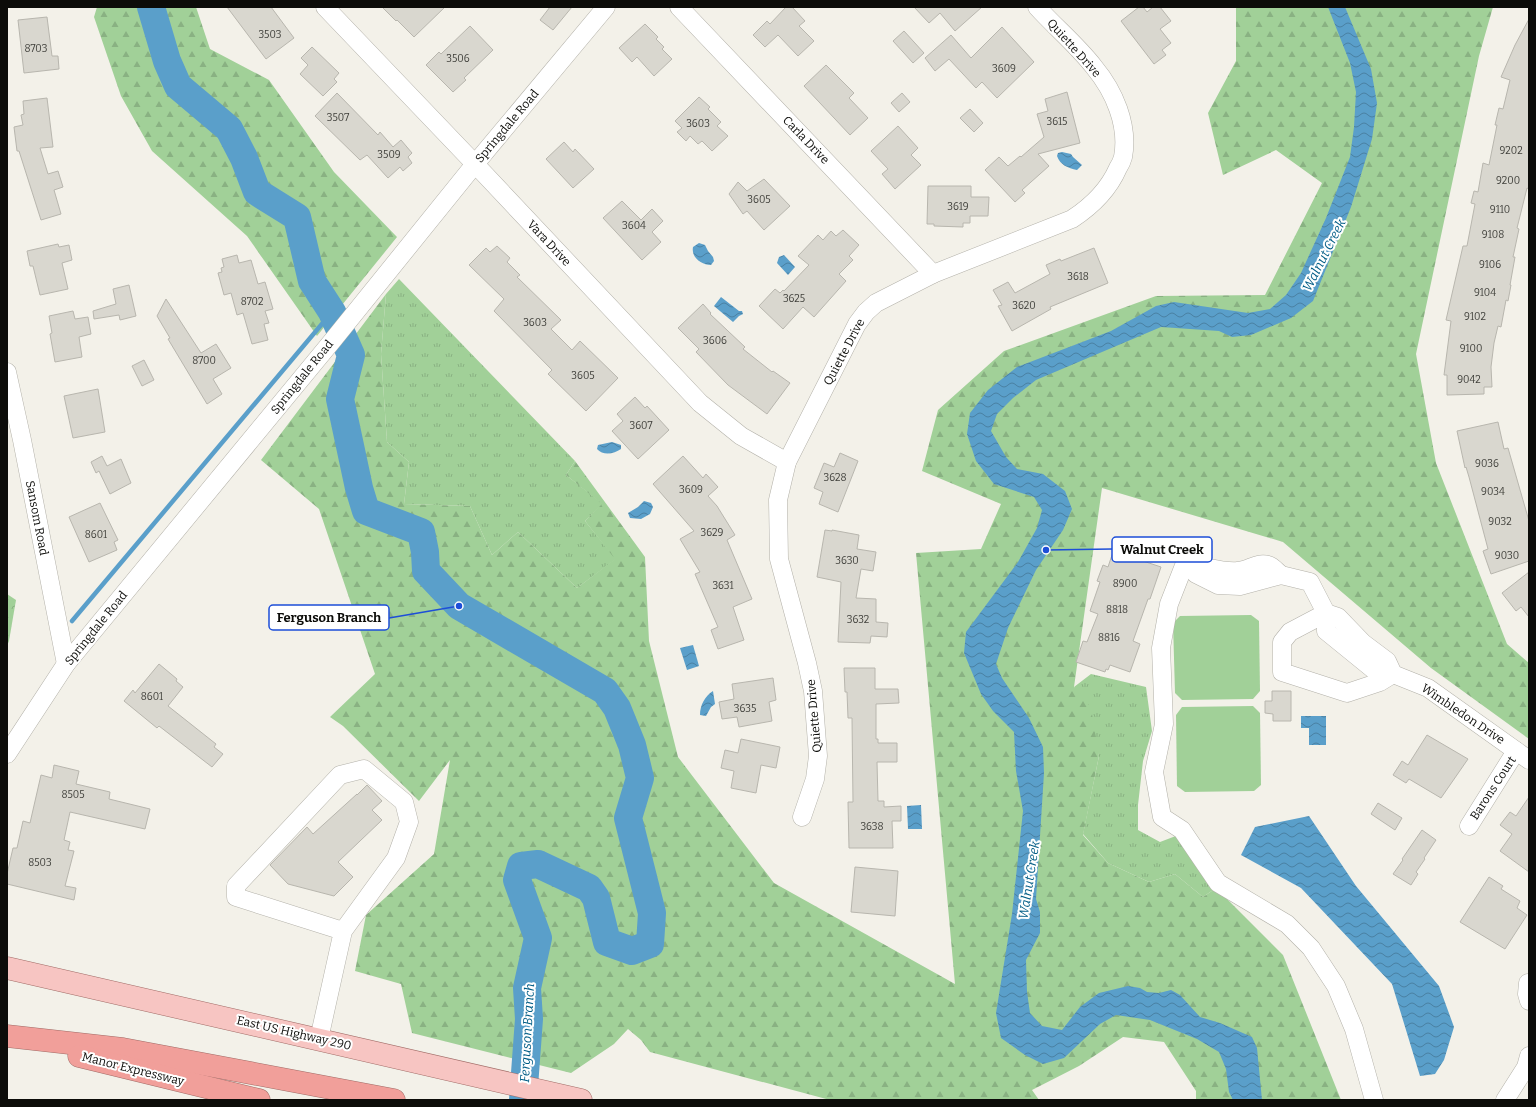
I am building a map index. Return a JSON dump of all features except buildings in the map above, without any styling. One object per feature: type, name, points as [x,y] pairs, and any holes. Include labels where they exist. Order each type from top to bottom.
[{"type":"highway","name":"Manor Expressway","points":[[7,1037],[259,1100]]},
{"type":"highway","points":[[7,1037],[123,1049],[394,1100]]},
{"type":"main road","name":"East US Highway 290","points":[[7,968],[453,1069],[581,1100]]},
{"type":"street","name":"Vara Drive","points":[[325,7],[700,403],[741,436],[787,462]]},
{"type":"street","name":"Springdale Road","points":[[7,754],[66,664],[333,340],[475,164],[606,7]]},
{"type":"street","name":"Carla Drive","points":[[679,7],[934,274]]},
{"type":"street","name":"Quiette Drive","points":[[802,817],[814,779],[818,756],[813,691],[807,663],[779,560],[778,500],[787,462],[857,324],[866,312],[876,303],[888,296],[934,274],[1072,219],[1088,208],[1102,195],[1114,177],[1123,158],[1124,136],[1120,114],[1109,89],[1093,66],[1037,7]]},
{"type":"street","name":"Sansom Road","points":[[7,372],[22,440],[66,664]]},
{"type":"street","points":[[1326,613],[1290,632],[1282,642],[1282,672],[1347,693],[1380,682],[1393,674],[1387,661],[1363,643],[1338,617],[1326,613],[1310,582],[1281,575],[1269,565],[1255,565],[1239,571],[1222,570],[1185,563],[1169,604],[1161,648],[1164,724],[1154,772],[1162,817],[1182,830],[1218,883],[1287,924],[1311,948],[1336,986],[1354,1029],[1374,1100]]},
{"type":"street","name":"Wimbledon Drive","points":[[1393,674],[1428,688],[1523,755]]},
{"type":"street","name":"Barons Court","points":[[1469,826],[1523,755]]},
{"type":"street","points":[[319,1039],[343,931],[396,858],[410,822],[404,802],[364,769],[340,775],[236,886],[236,897],[343,931]]},
{"type":"street","points":[[1529,982],[1527,994],[1529,1001]]},
{"type":"street","points":[[1505,1100],[1526,1067],[1529,1056]]},
{"type":"green space","points":[[97,7],[196,7],[210,49],[269,80],[334,172],[397,237],[317,336],[247,236],[152,151],[121,96],[94,17]]},
{"type":"green space","points":[[1236,7],[1493,7],[1479,56],[1416,354],[1436,463],[1507,644],[1529,663],[1529,739],[1431,668],[1283,542],[1102,488],[1074,687],[1091,708],[1099,756],[1083,835],[1108,863],[1149,882],[1175,874],[1203,897],[1216,888],[1283,955],[1341,1100],[1196,1100],[1196,1091],[1164,1042],[1123,1037],[1079,1066],[1032,1090],[1039,1100],[830,1100],[650,1052],[641,1040],[628,1029],[614,1044],[571,1073],[412,1033],[401,984],[355,971],[366,915],[434,854],[450,760],[419,801],[343,726],[330,717],[375,674],[319,509],[261,460],[386,294],[381,354],[387,442],[409,462],[404,504],[470,506],[492,555],[518,532],[577,588],[615,559],[585,521],[602,504],[566,475],[575,461],[645,557],[649,641],[678,757],[774,883],[955,984],[916,553],[981,549],[1001,504],[922,471],[938,410],[1004,351],[1156,296],[1265,295],[1322,183],[1276,150],[1223,175],[1208,113],[1236,61]]},
{"type":"green space","points":[[399,279],[575,461],[566,475],[603,504],[585,521],[616,559],[577,588],[518,532],[492,555],[470,506],[404,504],[409,462],[387,442],[381,354],[386,294]]},
{"type":"green space","points":[[7,594],[16,600],[7,646]]},
{"type":"green space","points":[[1251,615],[1259,621],[1260,691],[1253,699],[1182,700],[1175,693],[1173,623],[1180,616]]},
{"type":"green space","points":[[1091,674],[1146,687],[1152,731],[1143,761],[1138,805],[1138,830],[1160,842],[1181,834],[1216,888],[1203,897],[1175,874],[1149,882],[1108,863],[1083,834],[1099,756],[1074,687]]},
{"type":"green space","points":[[1253,706],[1260,713],[1261,785],[1254,791],[1185,792],[1177,786],[1176,715],[1182,707]]},
{"type":"water","points":[[1328,7],[1345,7],[1371,69],[1377,103],[1372,139],[1351,207],[1313,301],[1291,318],[1251,335],[1232,337],[1219,331],[1161,327],[1036,380],[1013,398],[997,414],[991,431],[1006,457],[1017,469],[1043,474],[1065,491],[1072,509],[1063,530],[1036,570],[1008,628],[996,664],[1002,678],[1029,718],[1043,747],[1044,773],[1036,899],[1040,912],[1040,933],[1026,960],[1027,992],[1030,1013],[1042,1026],[1062,1030],[1080,1007],[1099,993],[1128,986],[1140,988],[1147,992],[1159,993],[1171,990],[1180,995],[1200,1017],[1220,1023],[1252,1037],[1257,1048],[1262,1100],[1233,1100],[1229,1092],[1226,1069],[1219,1052],[1197,1039],[1150,1020],[1116,1015],[1100,1024],[1064,1058],[1043,1064],[1025,1055],[1001,1038],[996,1013],[1012,914],[1023,811],[1016,771],[1014,732],[993,711],[981,694],[964,653],[966,632],[1018,562],[1037,528],[1042,510],[1034,497],[994,484],[976,461],[967,434],[970,413],[988,390],[1017,367],[1111,331],[1156,306],[1174,302],[1248,313],[1270,309],[1286,295],[1301,273],[1326,218],[1350,157],[1354,127],[1356,92],[1350,63]]},
{"type":"water","points":[[1062,152],[1071,154],[1082,165],[1077,170],[1065,166],[1060,162],[1057,156],[1058,153]]},
{"type":"water","points":[[699,243],[705,245],[713,257],[714,261],[711,265],[704,264],[695,258],[693,247]]},
{"type":"water","points":[[784,255],[795,267],[788,275],[777,263],[779,257]]},
{"type":"water","points":[[721,297],[739,311],[742,311],[743,314],[733,322],[714,306]]},
{"type":"water","points":[[612,442],[621,445],[621,449],[609,454],[602,453],[597,449],[598,445]]},
{"type":"water","points":[[644,501],[651,503],[653,507],[650,514],[641,519],[630,518],[628,513]]},
{"type":"water","points":[[693,645],[699,666],[687,670],[680,648]]},
{"type":"water","points":[[713,691],[715,704],[711,707],[706,716],[700,715],[704,701]]},
{"type":"water","points":[[1301,716],[1326,716],[1326,745],[1309,745],[1309,728],[1301,728]]},
{"type":"water","points":[[921,805],[922,829],[908,829],[907,806]]},
{"type":"water","points":[[1309,816],[1356,886],[1439,986],[1454,1027],[1444,1060],[1435,1074],[1420,1076],[1392,984],[1301,888],[1241,855],[1255,827]]},
{"type":"waterway","name":"Ferguson Branch","points":[[151,7],[167,61],[178,86],[229,129],[244,158],[257,192],[297,217],[312,281],[332,312],[351,355],[340,399],[359,488],[366,511],[421,532],[425,552],[426,571],[459,606],[605,691],[617,708],[632,745],[640,778],[628,818],[652,913],[650,944],[632,951],[607,942],[596,898],[589,888],[538,864],[521,866],[517,880],[538,938],[527,988],[529,1019],[523,1100]]},
{"type":"waterway","points":[[72,621],[332,312]]},
{"type":"place","name":"Walnut Creek","points":[[1046,550]]},
{"type":"place","name":"Ferguson Branch","points":[[459,606]]}]
